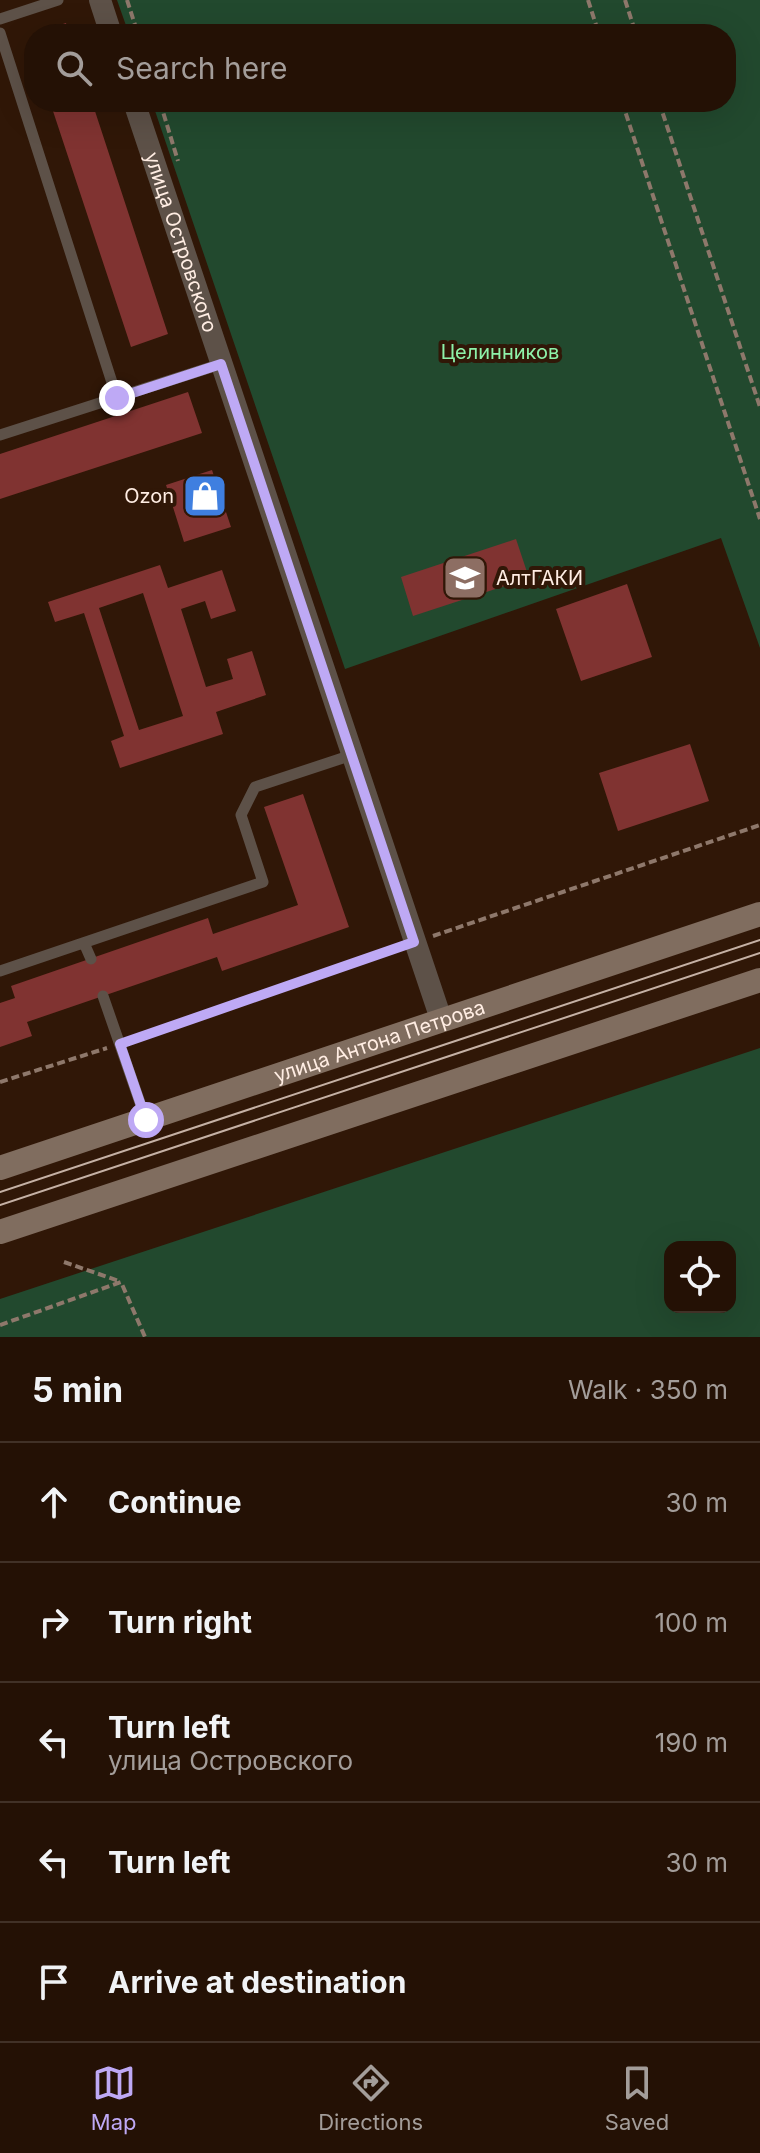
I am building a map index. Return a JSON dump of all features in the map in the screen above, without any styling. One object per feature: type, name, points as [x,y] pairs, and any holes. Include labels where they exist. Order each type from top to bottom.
[{"type":"main road","name":"улица Антона Петрова","points":[[0,1168],[760,914]]},
{"type":"main road","points":[[0,1232],[760,980]]},
{"type":"street","points":[[100,0],[108,24]]},
{"type":"street","name":"улица Островского","points":[[137,112],[441,1019]]},
{"type":"lane","points":[[0,19],[58,0]]},
{"type":"lane","points":[[0,33],[24,108]]},
{"type":"lane","points":[[25,112],[117,398]]},
{"type":"lane","points":[[0,435],[221,364]]},
{"type":"lane","points":[[0,971],[263,882],[241,815],[255,787],[352,755]]},
{"type":"lane","points":[[84,943],[91,959]]},
{"type":"lane","points":[[103,996],[146,1120]]},
{"type":"path","points":[[127,0],[135,24]]},
{"type":"path","points":[[588,0],[596,24]]},
{"type":"path","points":[[625,0],[633,24]]},
{"type":"path","points":[[625,112],[760,519]]},
{"type":"path","points":[[662,112],[760,407]]},
{"type":"path","points":[[0,1082],[120,1044],[760,825]]},
{"type":"path","points":[[64,1262],[121,1282],[145,1337]]},
{"type":"path","points":[[0,1325],[121,1282]]},
{"type":"green space","name":"Целинников","points":[[117,0],[760,0],[760,648],[721,538],[345,669],[155,112],[736,112],[736,24],[125,24]]},
{"type":"green space","points":[[760,1048],[760,1337],[0,1337],[0,1299]]},
{"type":"building","points":[[53,112],[95,112],[168,334],[131,347]]},
{"type":"building","points":[[188,392],[202,433],[0,499],[0,454]]},
{"type":"building","points":[[212,470],[231,527],[184,542],[166,485]]},
{"type":"building","name":"АлтГАКИ","points":[[516,539],[529,578],[413,616],[401,577]]},
{"type":"building","points":[[160,565],[168,588],[222,570],[236,611],[211,619],[205,601],[181,609],[206,687],[233,679],[227,659],[252,651],[266,695],[216,712],[223,734],[120,768],[111,741],[124,736],[84,613],[55,622],[48,602]],"holes":[[[143,593],[183,716],[139,730],[99,608]]]},
{"type":"building","points":[[627,584],[652,657],[581,681],[556,609]]},
{"type":"building","points":[[690,744],[709,801],[618,831],[599,773]]},
{"type":"building","points":[[303,794],[349,927],[222,971],[217,957],[27,1022],[32,1036],[0,1047],[0,1003],[15,998],[11,986],[208,918],[213,934],[298,905],[264,807]]},
{"type":"tram line","points":[[0,1192],[760,940]]},
{"type":"tram line","points":[[0,1205],[760,953]]},
{"type":"place","name":"Ozon","points":[[205,496]]},
{"type":"place","name":"АлтГАКИ","points":[[465,578]]},
{"type":"route","points":[[117,398],[221,364],[414,942],[120,1044],[146,1120]]}]
